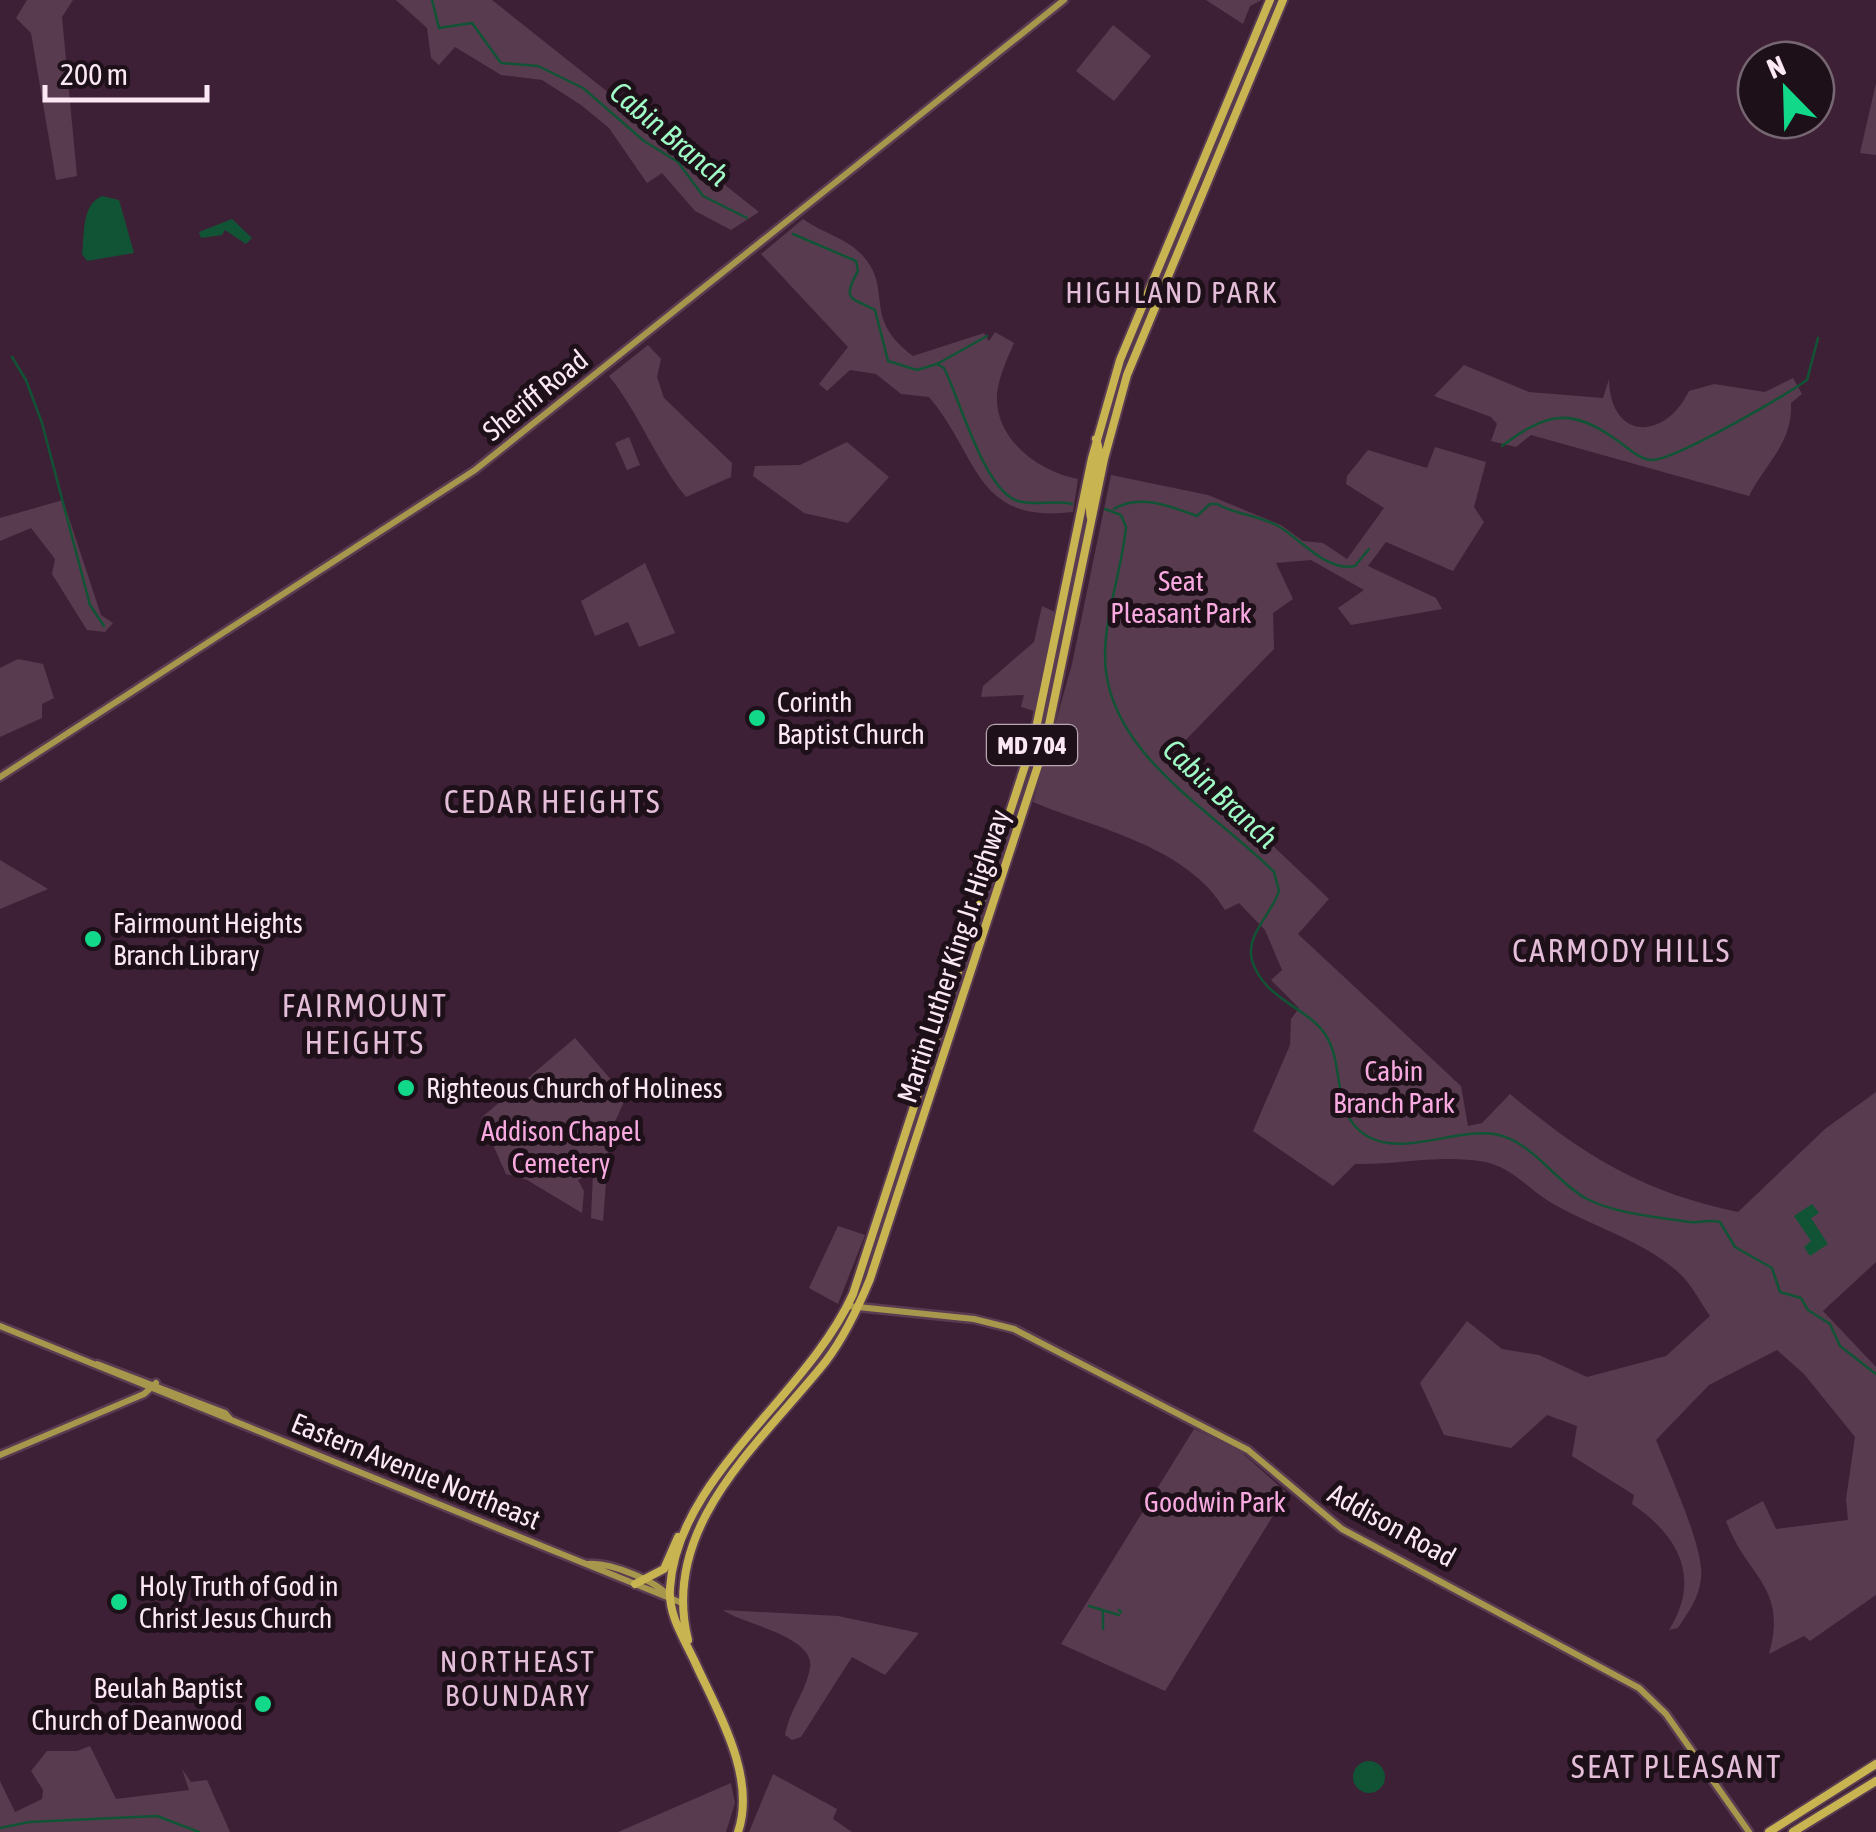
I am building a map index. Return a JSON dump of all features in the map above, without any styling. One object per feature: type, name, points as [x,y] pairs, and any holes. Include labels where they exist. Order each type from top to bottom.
[{"type":"main road","name":"Sheriff Road","points":[[0,778],[476,470],[1064,0]]},
{"type":"main road","name":"Martin Luther King Jr. Highway","points":[[670,1598],[685,1524],[707,1489],[811,1364],[853,1306],[1032,747],[1096,439],[1115,376],[1144,292],[1270,0]]},
{"type":"main road","name":"Martin Luther King Jr. Highway","points":[[693,1658],[682,1603],[690,1548],[704,1512],[828,1358],[889,1224],[1045,744],[1108,441],[1145,325],[1283,0]]},
{"type":"main road","points":[[1108,441],[1102,435],[1115,376]]},
{"type":"main road","points":[[1092,520],[1089,503],[1100,450],[1096,439]]},
{"type":"main road","name":"Addison Road","points":[[853,1306],[1002,1325],[1248,1450],[1342,1529],[1638,1688],[1666,1714],[1749,1832]]},
{"type":"main road","name":"Eastern Avenue Northeast","points":[[0,1326],[586,1564],[598,1563],[664,1589],[670,1598],[682,1603]]},
{"type":"main road","points":[[0,1455],[154,1386]]},
{"type":"main road","points":[[640,1582],[664,1570],[685,1524]]},
{"type":"main road","points":[[670,1598],[741,1773],[745,1804],[738,1832]]},
{"type":"main road","points":[[1862,1790],[1864,1778],[1876,1766]]},
{"type":"main road","points":[[1769,1832],[1876,1766]]},
{"type":"main road","points":[[1793,1832],[1876,1780]]},
{"type":"green space","points":[[27,0],[73,0],[62,17],[77,176],[56,180],[31,33],[16,18]]},
{"type":"green space","points":[[396,0],[492,0],[759,212],[731,230],[695,211],[662,173],[647,183],[609,128],[542,80],[501,75],[455,47],[439,65],[431,58],[427,28]]},
{"type":"green space","points":[[1206,0],[1262,0],[1250,6],[1243,24]]},
{"type":"green space","points":[[1113,25],[1151,56],[1114,101],[1076,71]]},
{"type":"green space","points":[[1876,83],[1876,155],[1860,153]]},
{"type":"green space","points":[[803,219],[863,256],[877,281],[888,329],[913,356],[984,333],[989,341],[995,332],[1014,343],[998,387],[1001,421],[1008,435],[1032,459],[1078,479],[1073,512],[1040,513],[1016,508],[997,497],[983,482],[929,397],[901,394],[876,374],[850,370],[827,391],[819,384],[848,347],[761,254]]},
{"type":"green space","points":[[648,345],[661,359],[657,377],[664,398],[732,463],[731,477],[686,497],[609,376]]},
{"type":"green space","points":[[1464,365],[1529,392],[1603,398],[1609,379],[1618,414],[1640,427],[1666,419],[1689,391],[1714,384],[1765,392],[1793,378],[1802,394],[1791,403],[1788,430],[1749,496],[1531,435],[1516,447],[1491,441],[1497,424],[1491,417],[1434,396]]},
{"type":"green space","points":[[629,437],[640,465],[627,470],[615,443]]},
{"type":"green space","points":[[847,442],[889,477],[848,523],[804,513],[753,476],[755,466],[800,465]]},
{"type":"green space","points":[[1435,447],[1486,462],[1474,507],[1484,522],[1453,571],[1386,542],[1368,566],[1436,598],[1442,609],[1351,625],[1338,608],[1364,590],[1311,560],[1276,563],[1293,599],[1273,613],[1274,649],[1174,752],[1329,899],[1298,934],[1461,1086],[1468,1126],[1482,1123],[1510,1094],[1563,1136],[1616,1169],[1672,1194],[1738,1212],[1825,1129],[1876,1092],[1876,1262],[1823,1311],[1876,1367],[1876,1595],[1810,1641],[1804,1636],[1769,1654],[1773,1613],[1769,1597],[1726,1521],[1763,1501],[1776,1529],[1848,1520],[1846,1499],[1855,1437],[1804,1374],[1777,1350],[1709,1385],[1656,1440],[1701,1565],[1700,1585],[1693,1604],[1678,1628],[1669,1630],[1684,1593],[1680,1559],[1662,1529],[1632,1504],[1634,1495],[1572,1456],[1577,1426],[1547,1415],[1511,1448],[1444,1435],[1420,1383],[1467,1321],[1502,1349],[1539,1355],[1587,1377],[1666,1356],[1710,1316],[1687,1282],[1648,1251],[1566,1211],[1495,1165],[1452,1159],[1355,1164],[1333,1186],[1253,1131],[1290,1045],[1291,1019],[1299,1008],[1271,980],[1282,970],[1265,930],[1239,903],[1225,910],[1208,888],[1164,855],[1033,802],[1072,664],[1111,475],[1208,495],[1281,525],[1303,541],[1323,543],[1347,559],[1384,508],[1346,484],[1347,476],[1368,450],[1427,468]]},
{"type":"green space","points":[[63,500],[101,615],[113,623],[105,632],[87,630],[52,574],[55,559],[31,528],[0,541],[0,518]]},
{"type":"green space","points":[[645,563],[675,633],[639,647],[628,622],[595,636],[581,601]]},
{"type":"green space","points":[[1042,606],[1055,612],[1034,711],[1021,707],[1024,695],[981,697],[983,686],[1034,642]]},
{"type":"green space","points":[[18,659],[43,664],[54,698],[42,704],[42,718],[0,737],[0,668]]},
{"type":"green space","points":[[0,860],[48,889],[0,909]]},
{"type":"green space","name":"Addison Chapel Cemetery","points":[[575,1038],[626,1097],[610,1133],[603,1221],[591,1218],[593,1173],[578,1180],[584,1191],[582,1213],[527,1180],[506,1174],[481,1118]]},
{"type":"green space","points":[[838,1226],[865,1235],[838,1304],[809,1288]]},
{"type":"green space","name":"Goodwin Park","points":[[1194,1429],[1240,1451],[1287,1493],[1165,1691],[1061,1644]]},
{"type":"green space","points":[[723,1610],[838,1616],[919,1633],[885,1675],[852,1657],[801,1737],[792,1740],[785,1735],[808,1676],[808,1656],[789,1639]]},
{"type":"green space","points":[[90,1746],[116,1799],[189,1790],[182,1769],[191,1782],[207,1780],[230,1832],[0,1832],[0,1781],[15,1812],[42,1799],[43,1790],[31,1771],[47,1751],[77,1751]]},
{"type":"green space","points":[[773,1774],[837,1809],[833,1819],[852,1832],[749,1832]]},
{"type":"green space","points":[[731,1783],[735,1803],[726,1832],[618,1832]]},
{"type":"shaded area","points":[[102,196],[119,200],[134,253],[87,261],[82,254],[85,221],[90,206]]},
{"type":"shaded area","points":[[232,219],[252,238],[246,244],[225,230],[222,235],[201,238],[199,232]]},
{"type":"shaded area","points":[[1812,1204],[1819,1213],[1811,1218],[1828,1244],[1810,1256],[1804,1247],[1811,1241],[1794,1216]]},
{"type":"shaded area","points":[[1369,1761],[1380,1766],[1385,1777],[1380,1788],[1369,1793],[1358,1788],[1353,1777],[1358,1766]]},
{"type":"waterway","name":"Cabin Branch","points":[[432,0],[439,28],[472,23],[501,63],[538,66],[583,88],[644,141],[678,162],[703,196],[747,218]]},
{"type":"waterway","name":"Cabin Branch","points":[[793,234],[856,261],[858,271],[850,294],[875,310],[888,361],[917,370],[937,364],[944,368],[974,442],[1006,494],[1024,502],[1072,504]]},
{"type":"waterway","points":[[937,364],[987,336]]},
{"type":"waterway","points":[[1502,446],[1533,426],[1560,418],[1602,430],[1642,458],[1663,458],[1729,426],[1807,380],[1818,338]]},
{"type":"waterway","points":[[12,357],[26,380],[42,423],[90,605],[104,626]]},
{"type":"waterway","points":[[1114,509],[1145,502],[1197,516],[1210,504],[1217,504],[1271,522],[1314,553],[1344,567],[1355,566],[1369,549]]},
{"type":"waterway","name":"Cabin Branch","points":[[1105,509],[1121,515],[1126,527],[1106,640],[1110,691],[1123,722],[1167,778],[1274,872],[1279,891],[1252,942],[1252,960],[1266,984],[1325,1034],[1335,1060],[1343,1103],[1355,1127],[1381,1142],[1396,1144],[1494,1134],[1520,1144],[1575,1192],[1599,1204],[1690,1222],[1720,1222],[1735,1247],[1772,1268],[1780,1292],[1801,1298],[1808,1310],[1830,1324],[1840,1346],[1876,1374]]},
{"type":"waterway","points":[[1089,1606],[1119,1615]]},
{"type":"waterway","points":[[1103,1611],[1103,1629]]},
{"type":"waterway","points":[[0,1828],[29,1822],[157,1816],[199,1832]]},
{"type":"place","name":"Corinth Baptist Church","points":[[757,718]]},
{"type":"place","name":"Fairmount Heights Branch Library","points":[[93,939]]},
{"type":"place","name":"Righteous Church of Holiness","points":[[406,1088]]},
{"type":"place","name":"Holy Truth of God in Christ Jesus Church","points":[[119,1602]]},
{"type":"place","name":"Beulah Baptist Church of Deanwood","points":[[263,1704]]},
{"type":"district","name":"HIGHLAND PARK","points":[[1172,293]]},
{"type":"district","name":"CEDAR HEIGHTS","points":[[553,802]]},
{"type":"district","name":"CARMODY HILLS","points":[[1622,951]]},
{"type":"district","name":"FAIRMOUNT HEIGHTS","points":[[365,1024]]},
{"type":"district","name":"NORTHEAST BOUNDARY","points":[[518,1679]]},
{"type":"district","name":"SEAT PLEASANT","points":[[1677,1767]]},
{"type":"park label","name":"Seat Pleasant Park","points":[[1181,597]]},
{"type":"park label","name":"Cabin Branch Park","points":[[1394,1087]]}]
